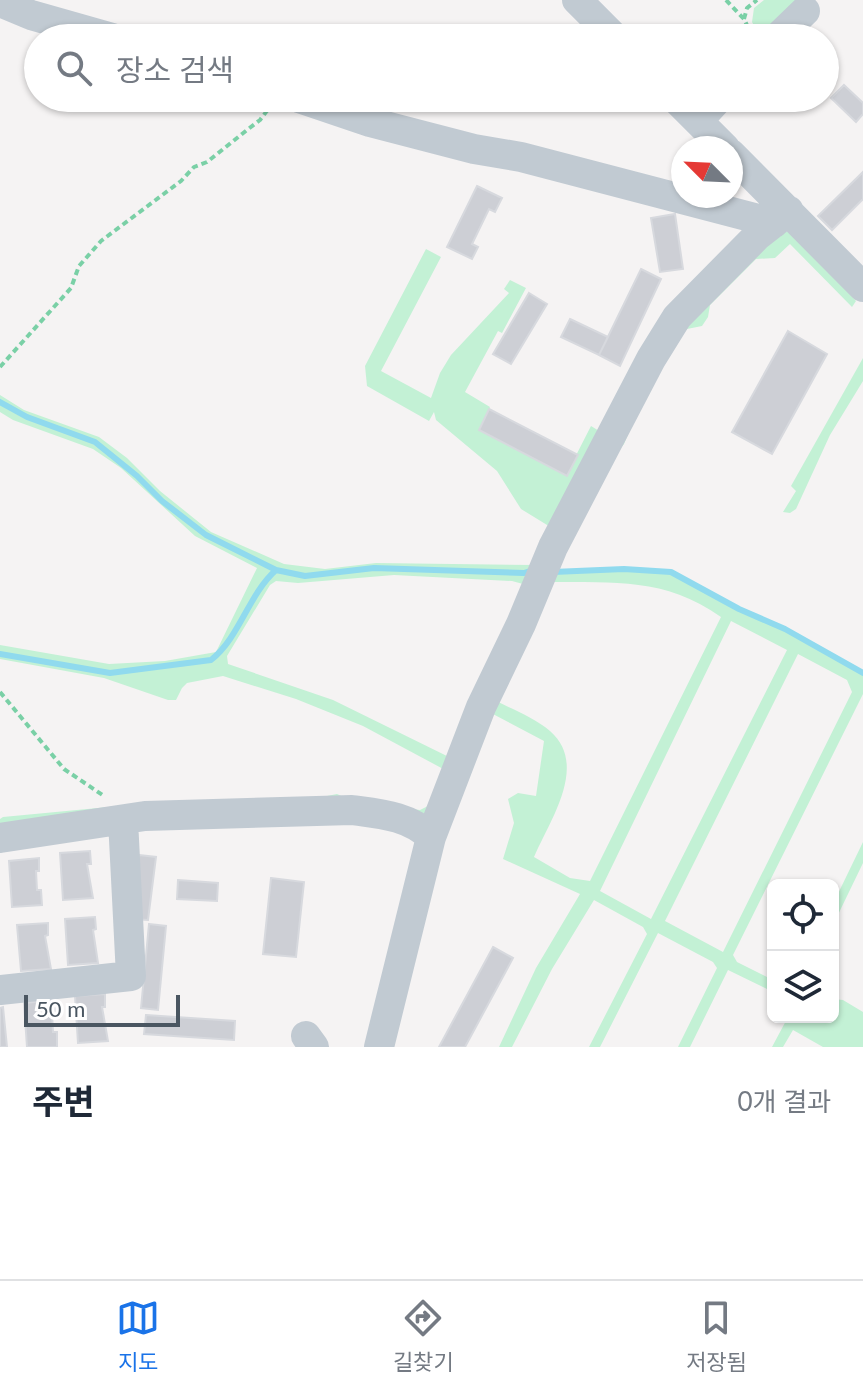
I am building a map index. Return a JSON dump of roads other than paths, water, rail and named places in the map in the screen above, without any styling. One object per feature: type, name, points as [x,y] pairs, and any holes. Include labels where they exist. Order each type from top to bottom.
[{"type":"street","points":[[577,0],[601,24]]},
{"type":"street","points":[[0,2],[63,24]]},
{"type":"street","points":[[792,24],[805,11]]},
{"type":"street","points":[[343,112],[474,149],[782,217]]},
{"type":"street","points":[[689,112],[713,136]]},
{"type":"street","points":[[698,121],[706,112]]},
{"type":"street","points":[[743,169],[782,217],[863,287]]},
{"type":"street","points":[[379,1047],[431,837],[481,707],[521,624],[553,547],[651,359],[677,317],[726,266],[782,217]]},
{"type":"street","points":[[0,838],[116,810],[145,816],[352,810],[406,820],[431,837]]},
{"type":"street","points":[[0,990],[131,976],[116,810]]},
{"type":"waterway","points":[[0,402],[27,417],[95,442],[206,535],[276,570]]},
{"type":"waterway","points":[[0,654],[110,673],[211,660],[229,640],[258,591],[276,570],[305,576],[374,568],[524,573],[533,570]]},
{"type":"waterway","points":[[553,572],[624,569],[671,572],[739,609],[785,629],[863,673]]}]
